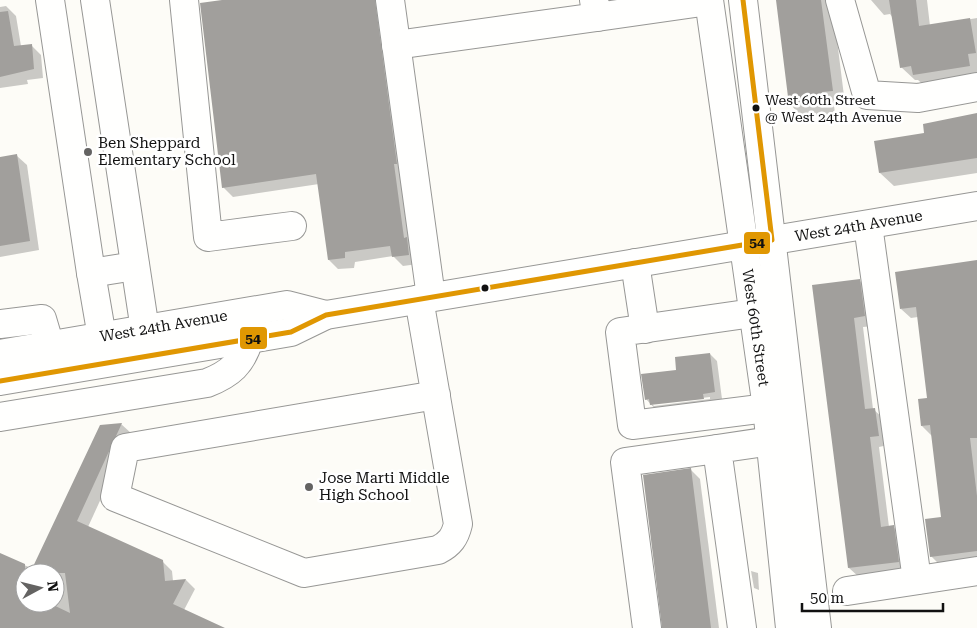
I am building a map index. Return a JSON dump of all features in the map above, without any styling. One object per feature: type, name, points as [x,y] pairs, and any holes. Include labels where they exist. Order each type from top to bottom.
[{"type":"street","points":[[50,0],[102,337]]},
{"type":"street","points":[[95,0],[145,330]]},
{"type":"street","points":[[184,0],[208,237],[292,226]]},
{"type":"street","points":[[390,0],[436,395],[458,524],[452,540],[438,550],[304,573],[114,498],[125,448],[436,395]]},
{"type":"street","name":"West 60th Street","points":[[743,0],[817,628]]},
{"type":"street","points":[[840,0],[867,95],[918,98],[977,87]]},
{"type":"street","points":[[396,45],[596,9],[709,1]]},
{"type":"street","name":"West 60th Street","points":[[709,1],[767,408],[790,628]]},
{"type":"street","name":"West 24th Avenue","points":[[0,380],[292,332],[326,315],[977,206]]},
{"type":"street","points":[[868,224],[917,580]]},
{"type":"street","points":[[635,264],[645,329]]},
{"type":"street","points":[[91,273],[135,266]]},
{"type":"street","name":"West 24th Avenue","points":[[0,354],[286,305],[326,315]]},
{"type":"street","points":[[753,313],[620,332],[632,425],[767,408]]},
{"type":"street","points":[[0,324],[42,319],[50,346]]},
{"type":"street","points":[[0,417],[206,384],[234,370],[240,362],[249,339]]},
{"type":"street","points":[[647,628],[625,462],[771,441]]},
{"type":"street","points":[[717,449],[742,628]]},
{"type":"street","points":[[847,591],[977,571]]},
{"type":"building","points":[[222,0],[375,0],[397,164],[394,164],[404,238],[407,237],[409,255],[392,257],[390,246],[345,252],[345,258],[328,260],[316,174],[222,188],[200,3]]},
{"type":"building","points":[[776,0],[821,0],[833,91],[822,92],[823,101],[789,105]]},
{"type":"building","points":[[889,0],[916,0],[919,26],[970,18],[976,53],[968,54],[970,66],[913,75],[911,66],[900,68]]},
{"type":"building","points":[[8,11],[14,46],[32,44],[34,69],[0,77],[0,12]]},
{"type":"building","points":[[977,113],[977,158],[879,173],[874,141],[924,133],[923,124]]},
{"type":"building","points":[[17,154],[30,241],[0,246],[0,157]]},
{"type":"building","points":[[977,260],[977,438],[970,438],[977,496],[977,551],[930,557],[925,519],[941,517],[930,425],[921,426],[918,399],[927,398],[916,307],[900,309],[895,272]]},
{"type":"building","points":[[860,279],[865,316],[854,318],[865,409],[875,408],[879,436],[870,437],[881,527],[894,525],[899,562],[848,568],[812,285]]},
{"type":"building","points":[[710,353],[715,392],[703,394],[704,399],[650,405],[649,399],[645,400],[641,374],[676,370],[675,357]]},
{"type":"building","points":[[122,423],[77,521],[163,560],[165,581],[186,579],[173,604],[225,628],[0,628],[0,553],[23,563],[15,563],[15,613],[65,613],[65,611],[70,613],[65,563],[35,563],[100,425]]},
{"type":"building","points":[[691,468],[711,628],[662,628],[643,475]]},
{"type":"transit line","name":"54","points":[[0,381],[291,332],[326,315],[772,240],[743,0]]},
{"type":"place","name":"West 60th Street @ West 24th Avenue","points":[[756,108]]},
{"type":"place","name":"Ben Sheppard Elementary School","points":[[88,152]]},
{"type":"place","name":"Jose Marti Middle High School","points":[[309,487]]}]
